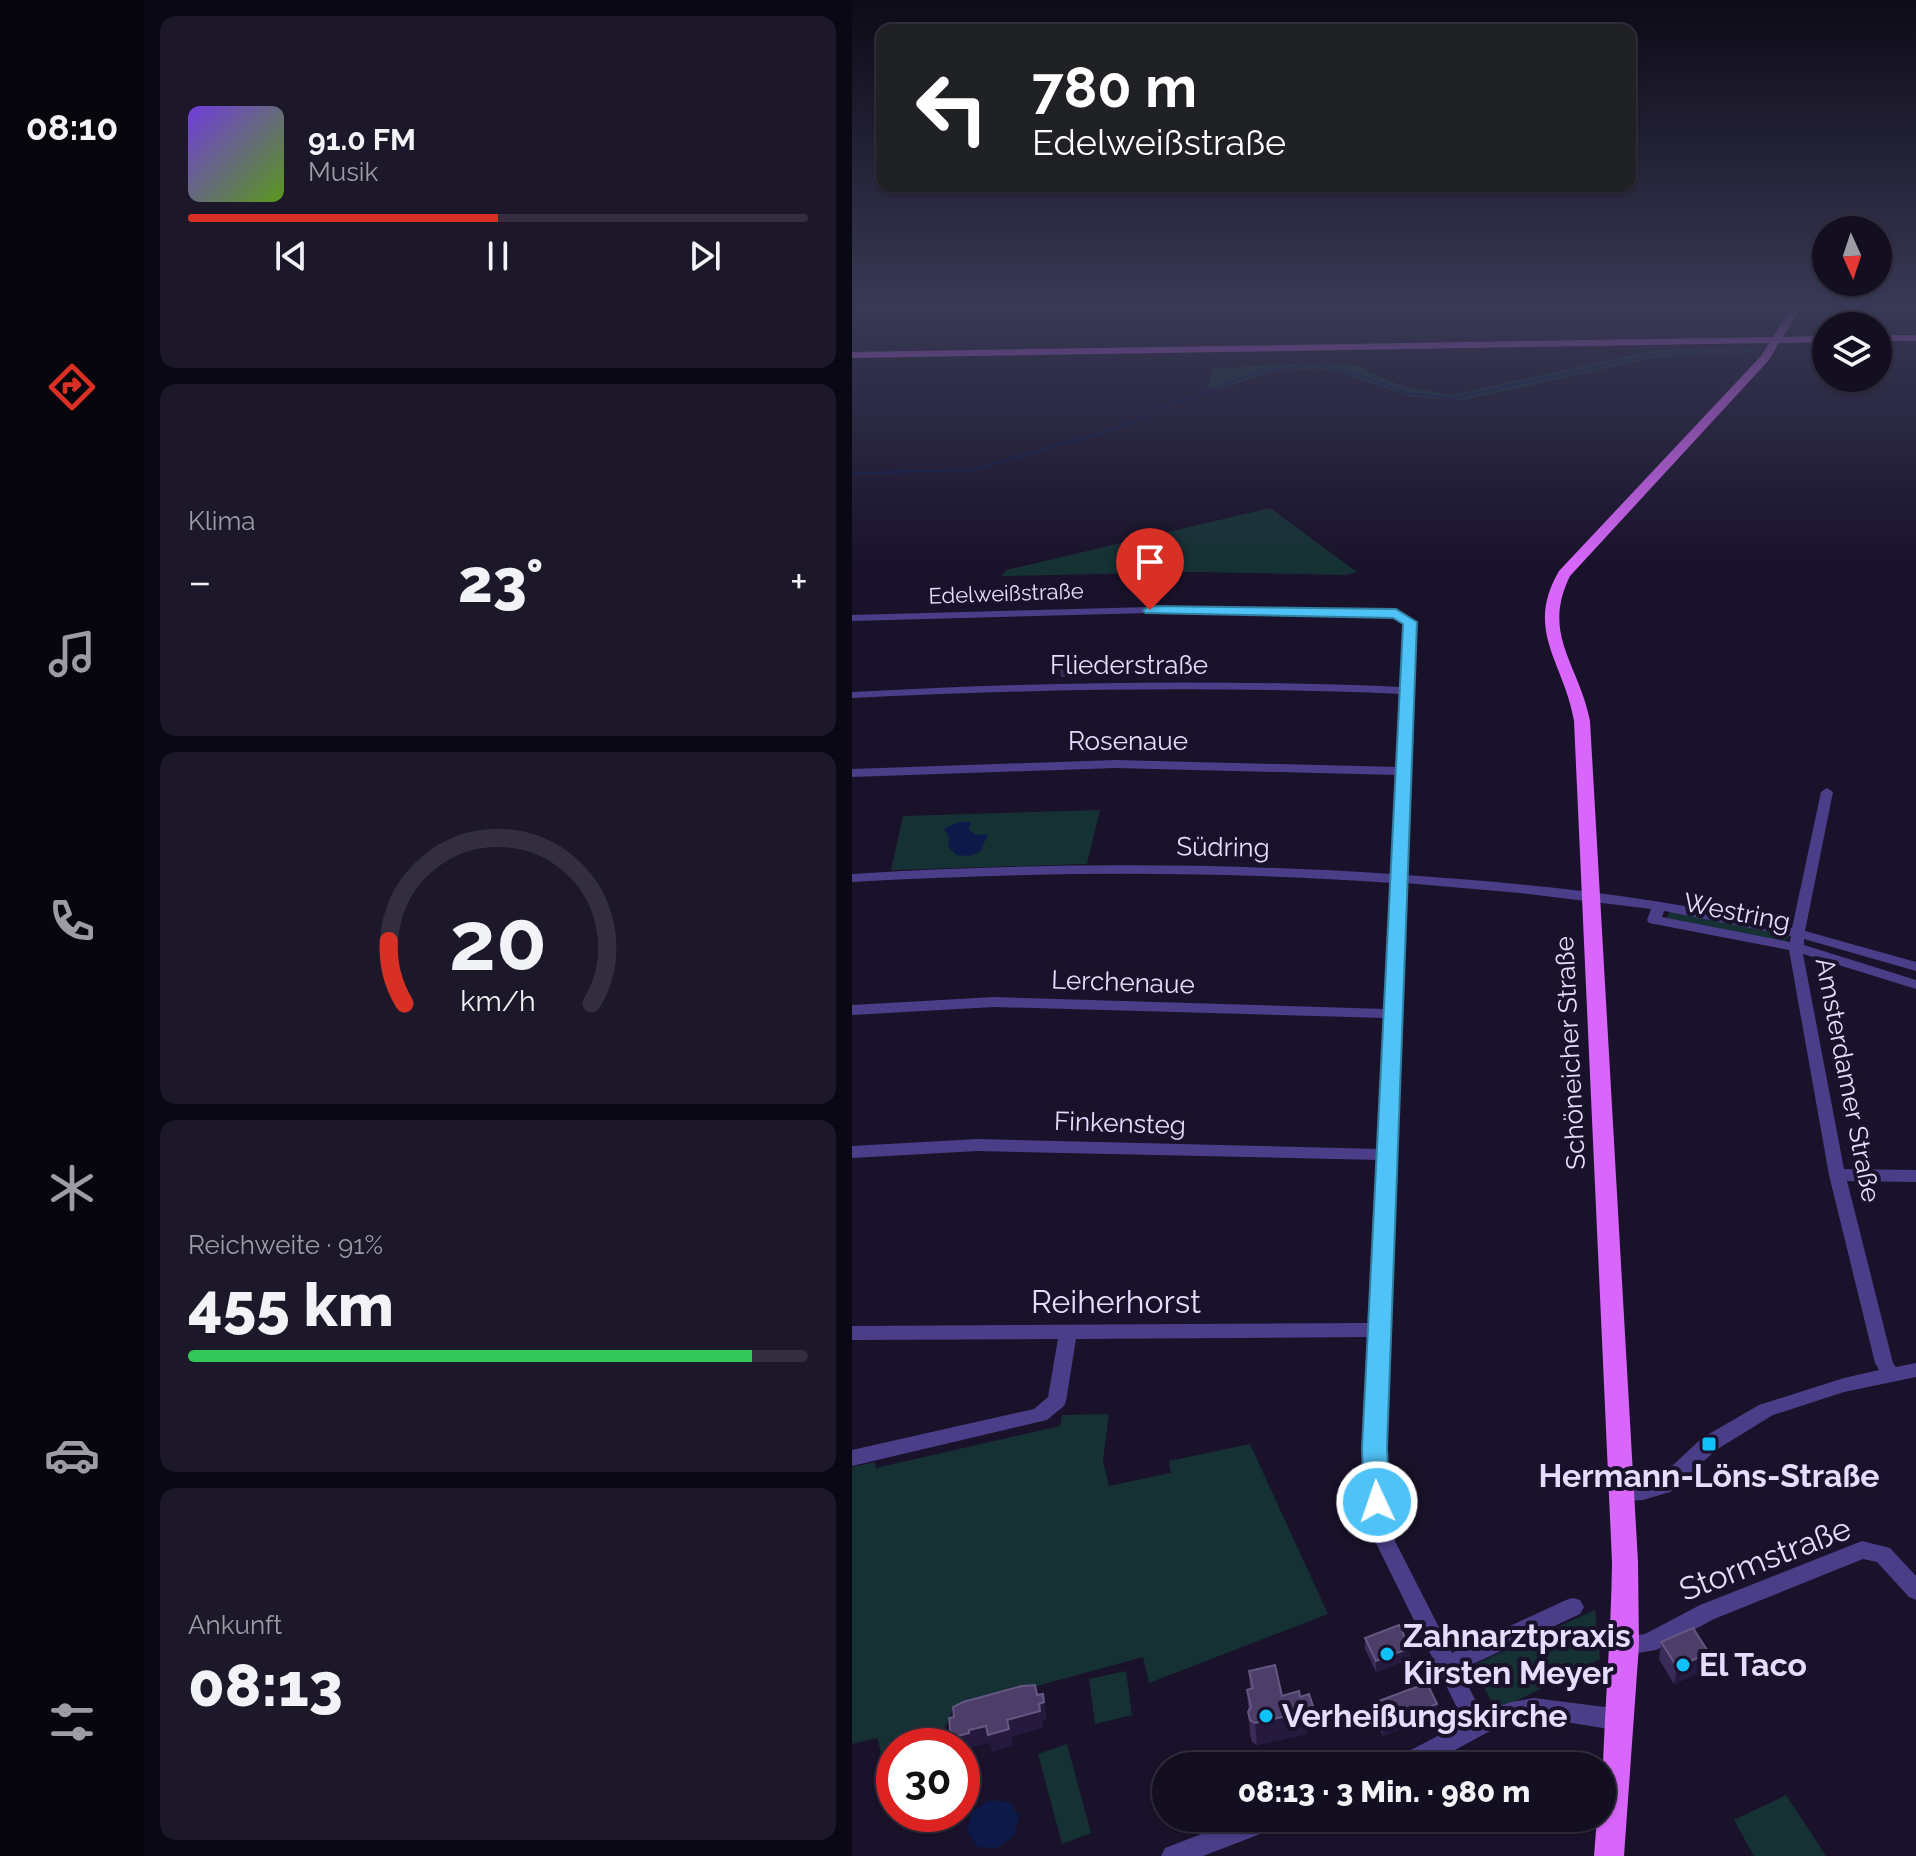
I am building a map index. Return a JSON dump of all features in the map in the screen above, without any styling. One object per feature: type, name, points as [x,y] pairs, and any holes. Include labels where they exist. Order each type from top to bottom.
[{"type":"main road","name":"Schöneicher Straße","points":[[1609,1856],[1625,1645],[1623,1493],[1581,705],[1550,632],[1548,618],[1553,594],[1564,574],[1733,393]]},
{"type":"street","name":"Edelweißstraße","points":[[852,618],[1150,610],[1400,615],[1410,622],[1407,691]]},
{"type":"street","name":"Fliederstraße","points":[[852,695],[1081,686],[1249,686],[1407,691]]},
{"type":"street","points":[[1407,691],[1374,1448],[1380,1522],[1385,1541],[1478,1728]]},
{"type":"street","name":"Rosenaue","points":[[852,773],[1115,764],[1404,771]]},
{"type":"street","name":"Amsterdamer Straße","points":[[1827,792],[1797,940],[1837,1175],[1884,1363],[1890,1374]]},
{"type":"street","name":"Südring","points":[[852,878],[1091,869],[1280,872],[1592,896]]},
{"type":"street","name":"Westring","points":[[1592,896],[1658,907],[1654,920],[1797,940],[1916,967]]},
{"type":"street","name":"Westring","points":[[1797,940],[1916,985]]},
{"type":"street","name":"Lerchenaue","points":[[852,1010],[994,1002],[1393,1014]]},
{"type":"street","name":"Finkensteg","points":[[852,1152],[977,1145],[1387,1155]]},
{"type":"street","points":[[1837,1175],[1916,1176]]},
{"type":"street","name":"Reiherhorst","points":[[852,1333],[1380,1330]]},
{"type":"street","points":[[852,1458],[1040,1415],[1057,1401],[1068,1332]]},
{"type":"street","points":[[1623,1493],[1643,1492],[1663,1486],[1709,1444],[1766,1410],[1802,1396],[1916,1370]]},
{"type":"street","name":"Stormstraße","points":[[1625,1645],[1648,1643],[1707,1612],[1862,1550],[1883,1554],[1916,1591]]},
{"type":"street","points":[[1447,1666],[1573,1607]]},
{"type":"street","points":[[1431,1752],[1519,1709],[1542,1709],[1605,1720],[1621,1719]]},
{"type":"street","points":[[1173,1856],[1236,1832]]},
{"type":"green space","points":[[1399,393],[1438,393],[1498,393],[1465,400],[1412,397]]},
{"type":"green space","points":[[1270,508],[1357,572],[1346,575],[1196,572],[1002,576],[1006,570]]},
{"type":"green space","points":[[1100,810],[1087,864],[891,870],[903,816]]},
{"type":"green space","points":[[1670,911],[1791,936],[1784,941],[1666,919]]},
{"type":"green space","points":[[1109,1414],[1103,1461],[1109,1486],[1171,1473],[1169,1461],[1250,1444],[1328,1614],[1149,1683],[1143,1657],[953,1709],[945,1728],[876,1728],[876,1738],[852,1744],[852,1467],[875,1462],[876,1468],[1060,1426],[1062,1415]]},
{"type":"green space","points":[[1595,1610],[1600,1659],[1496,1711],[1473,1665]]},
{"type":"green space","points":[[1126,1671],[1132,1715],[1095,1724],[1089,1679]]},
{"type":"green space","points":[[1067,1744],[1091,1833],[1062,1844],[1038,1754]]},
{"type":"green space","points":[[1786,1795],[1826,1856],[1754,1856],[1734,1820]]},
{"type":"water","points":[[959,822],[971,822],[969,829],[975,835],[988,834],[980,852],[969,856],[956,855],[948,846],[949,838],[944,829]]},
{"type":"water","points":[[990,1800],[1009,1802],[1019,1816],[1014,1836],[997,1848],[977,1847],[968,1832],[980,1832],[980,1807]]},
{"type":"building","points":[[1062,657],[1072,657],[1070,668],[1060,668]]},
{"type":"building","points":[[1399,1625],[1410,1648],[1376,1661],[1365,1638]]},
{"type":"building","points":[[1693,1628],[1709,1653],[1677,1667],[1661,1642]]},
{"type":"building","points":[[1275,1665],[1282,1696],[1299,1691],[1300,1697],[1309,1694],[1313,1706],[1304,1708],[1305,1712],[1255,1723],[1250,1720],[1248,1712],[1251,1707],[1247,1690],[1253,1688],[1249,1671]]},
{"type":"building","points":[[1427,1683],[1437,1704],[1383,1724],[1373,1703]]},
{"type":"building","points":[[1035,1685],[1037,1695],[1043,1694],[1040,1711],[1007,1720],[1009,1729],[988,1735],[986,1726],[950,1728],[949,1718],[954,1717],[953,1707],[1022,1686]]},
{"type":"waterway","points":[[1153,412],[1204,393]]},
{"type":"waterway","points":[[1406,393],[1454,398],[1479,393]]},
{"type":"waterway","points":[[852,473],[973,470],[1104,432],[1147,416]]},
{"type":"place","name":"Hermann-Löns-Straße","points":[[1709,1444]]},
{"type":"place","name":"Zahnarztpraxis Kirsten Meyer","points":[[1387,1654]]},
{"type":"place","name":"El Taco","points":[[1683,1665]]},
{"type":"place","name":"Verheißungskirche","points":[[1266,1716]]},
{"type":"route","points":[[1150,610],[1396,614],[1410,622],[1374,1448],[1377,1502]]}]
